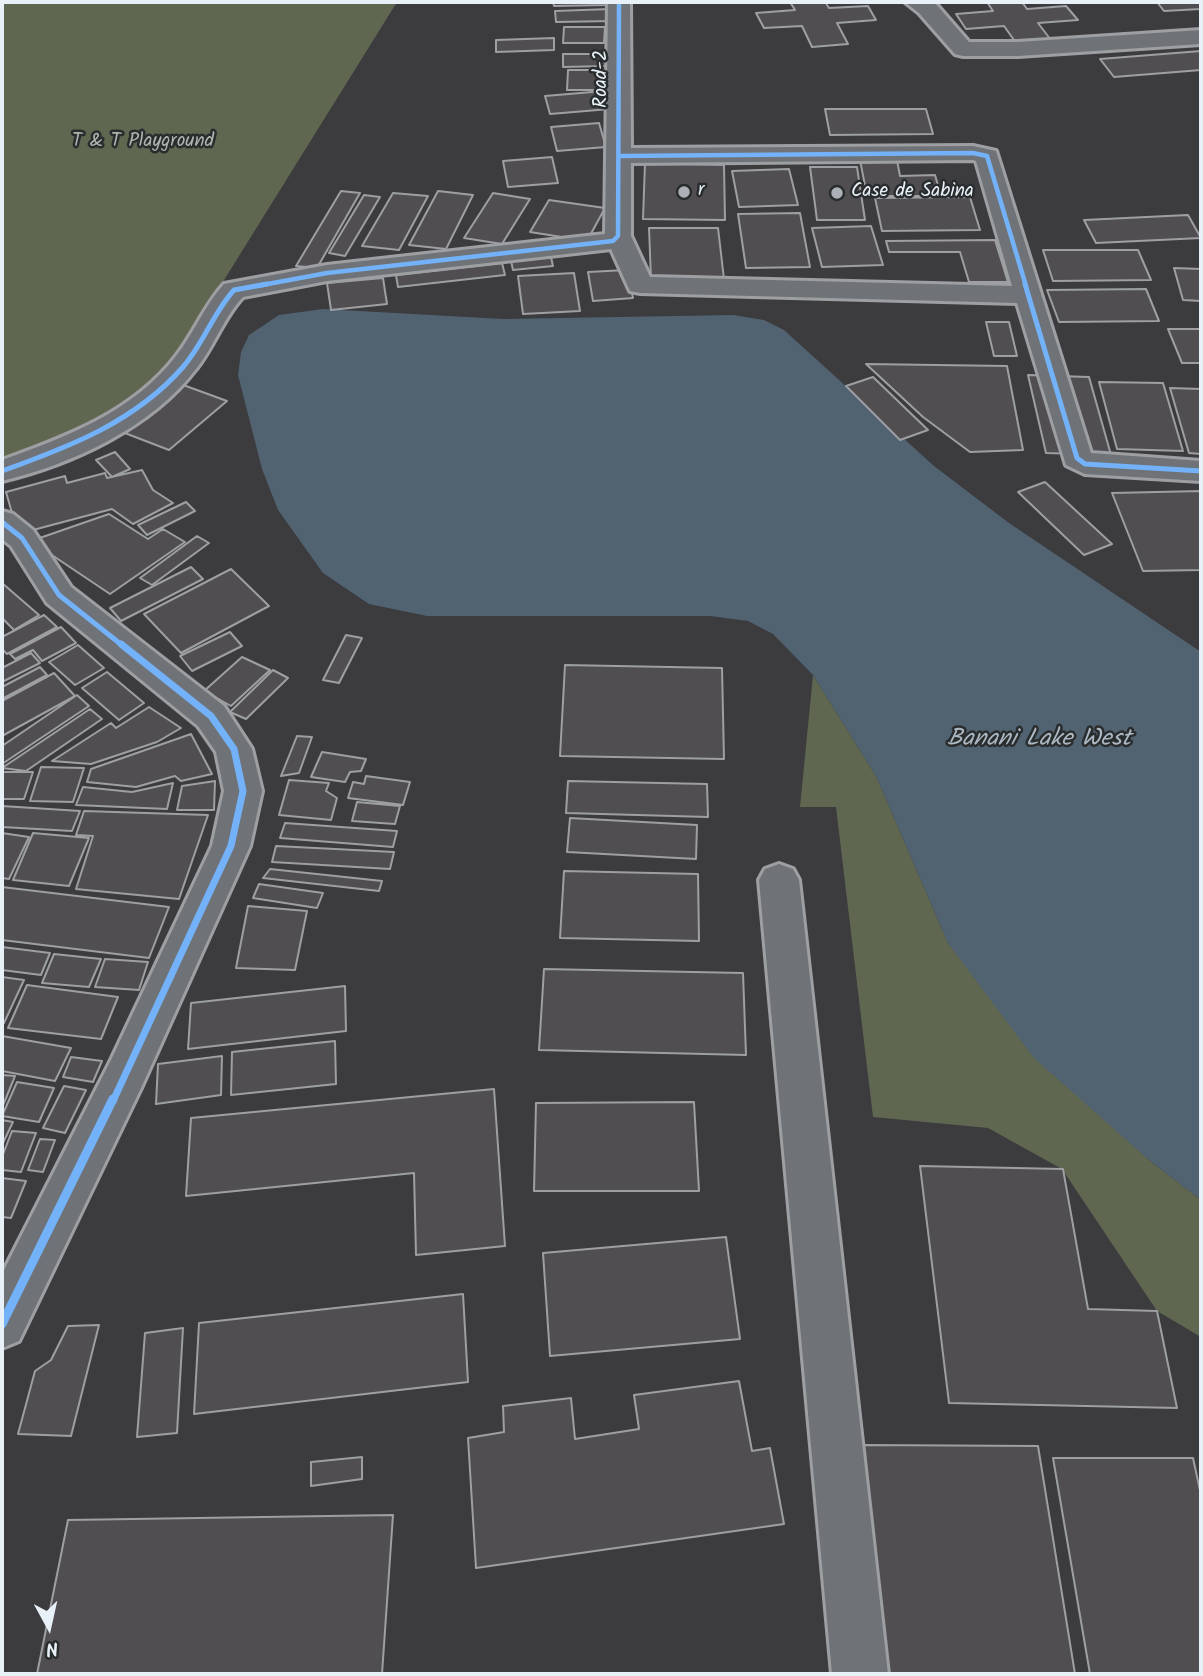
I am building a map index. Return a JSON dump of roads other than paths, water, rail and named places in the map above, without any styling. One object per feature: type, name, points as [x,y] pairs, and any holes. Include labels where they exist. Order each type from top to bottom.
[{"type":"street","name":"Road-2","points":[[618,236],[619,2]]},
{"type":"street","points":[[916,2],[927,8],[963,49],[1018,49],[1201,37]]},
{"type":"street","points":[[619,156],[973,153],[987,156],[1077,457],[1085,464],[1201,471]]},
{"type":"street","points":[[2,471],[78,445],[116,426],[148,403],[185,365],[234,290],[327,273],[606,243],[618,236],[640,285],[1029,295]]},
{"type":"street","points":[[2,522],[22,538],[59,595],[211,716],[234,748],[243,791],[231,846],[126,1074],[2,1324]]},
{"type":"street","points":[[779,880],[860,1674]]},
{"type":"water","name":"Banani Lake West","points":[[323,309],[503,319],[733,315],[764,320],[784,330],[934,466],[1009,523],[1201,652],[1201,1200],[1149,1160],[1034,1058],[948,943],[876,776],[813,675],[773,634],[748,621],[710,616],[427,616],[369,604],[323,573],[278,510],[262,469],[238,375],[241,352],[249,335],[279,315]]},
{"type":"place","name":"r","points":[[684,192]]},
{"type":"place","name":"Case de Sabina","points":[[837,193]]},
{"type":"park label","name":"T & T Playground","points":[[143,143]]}]
